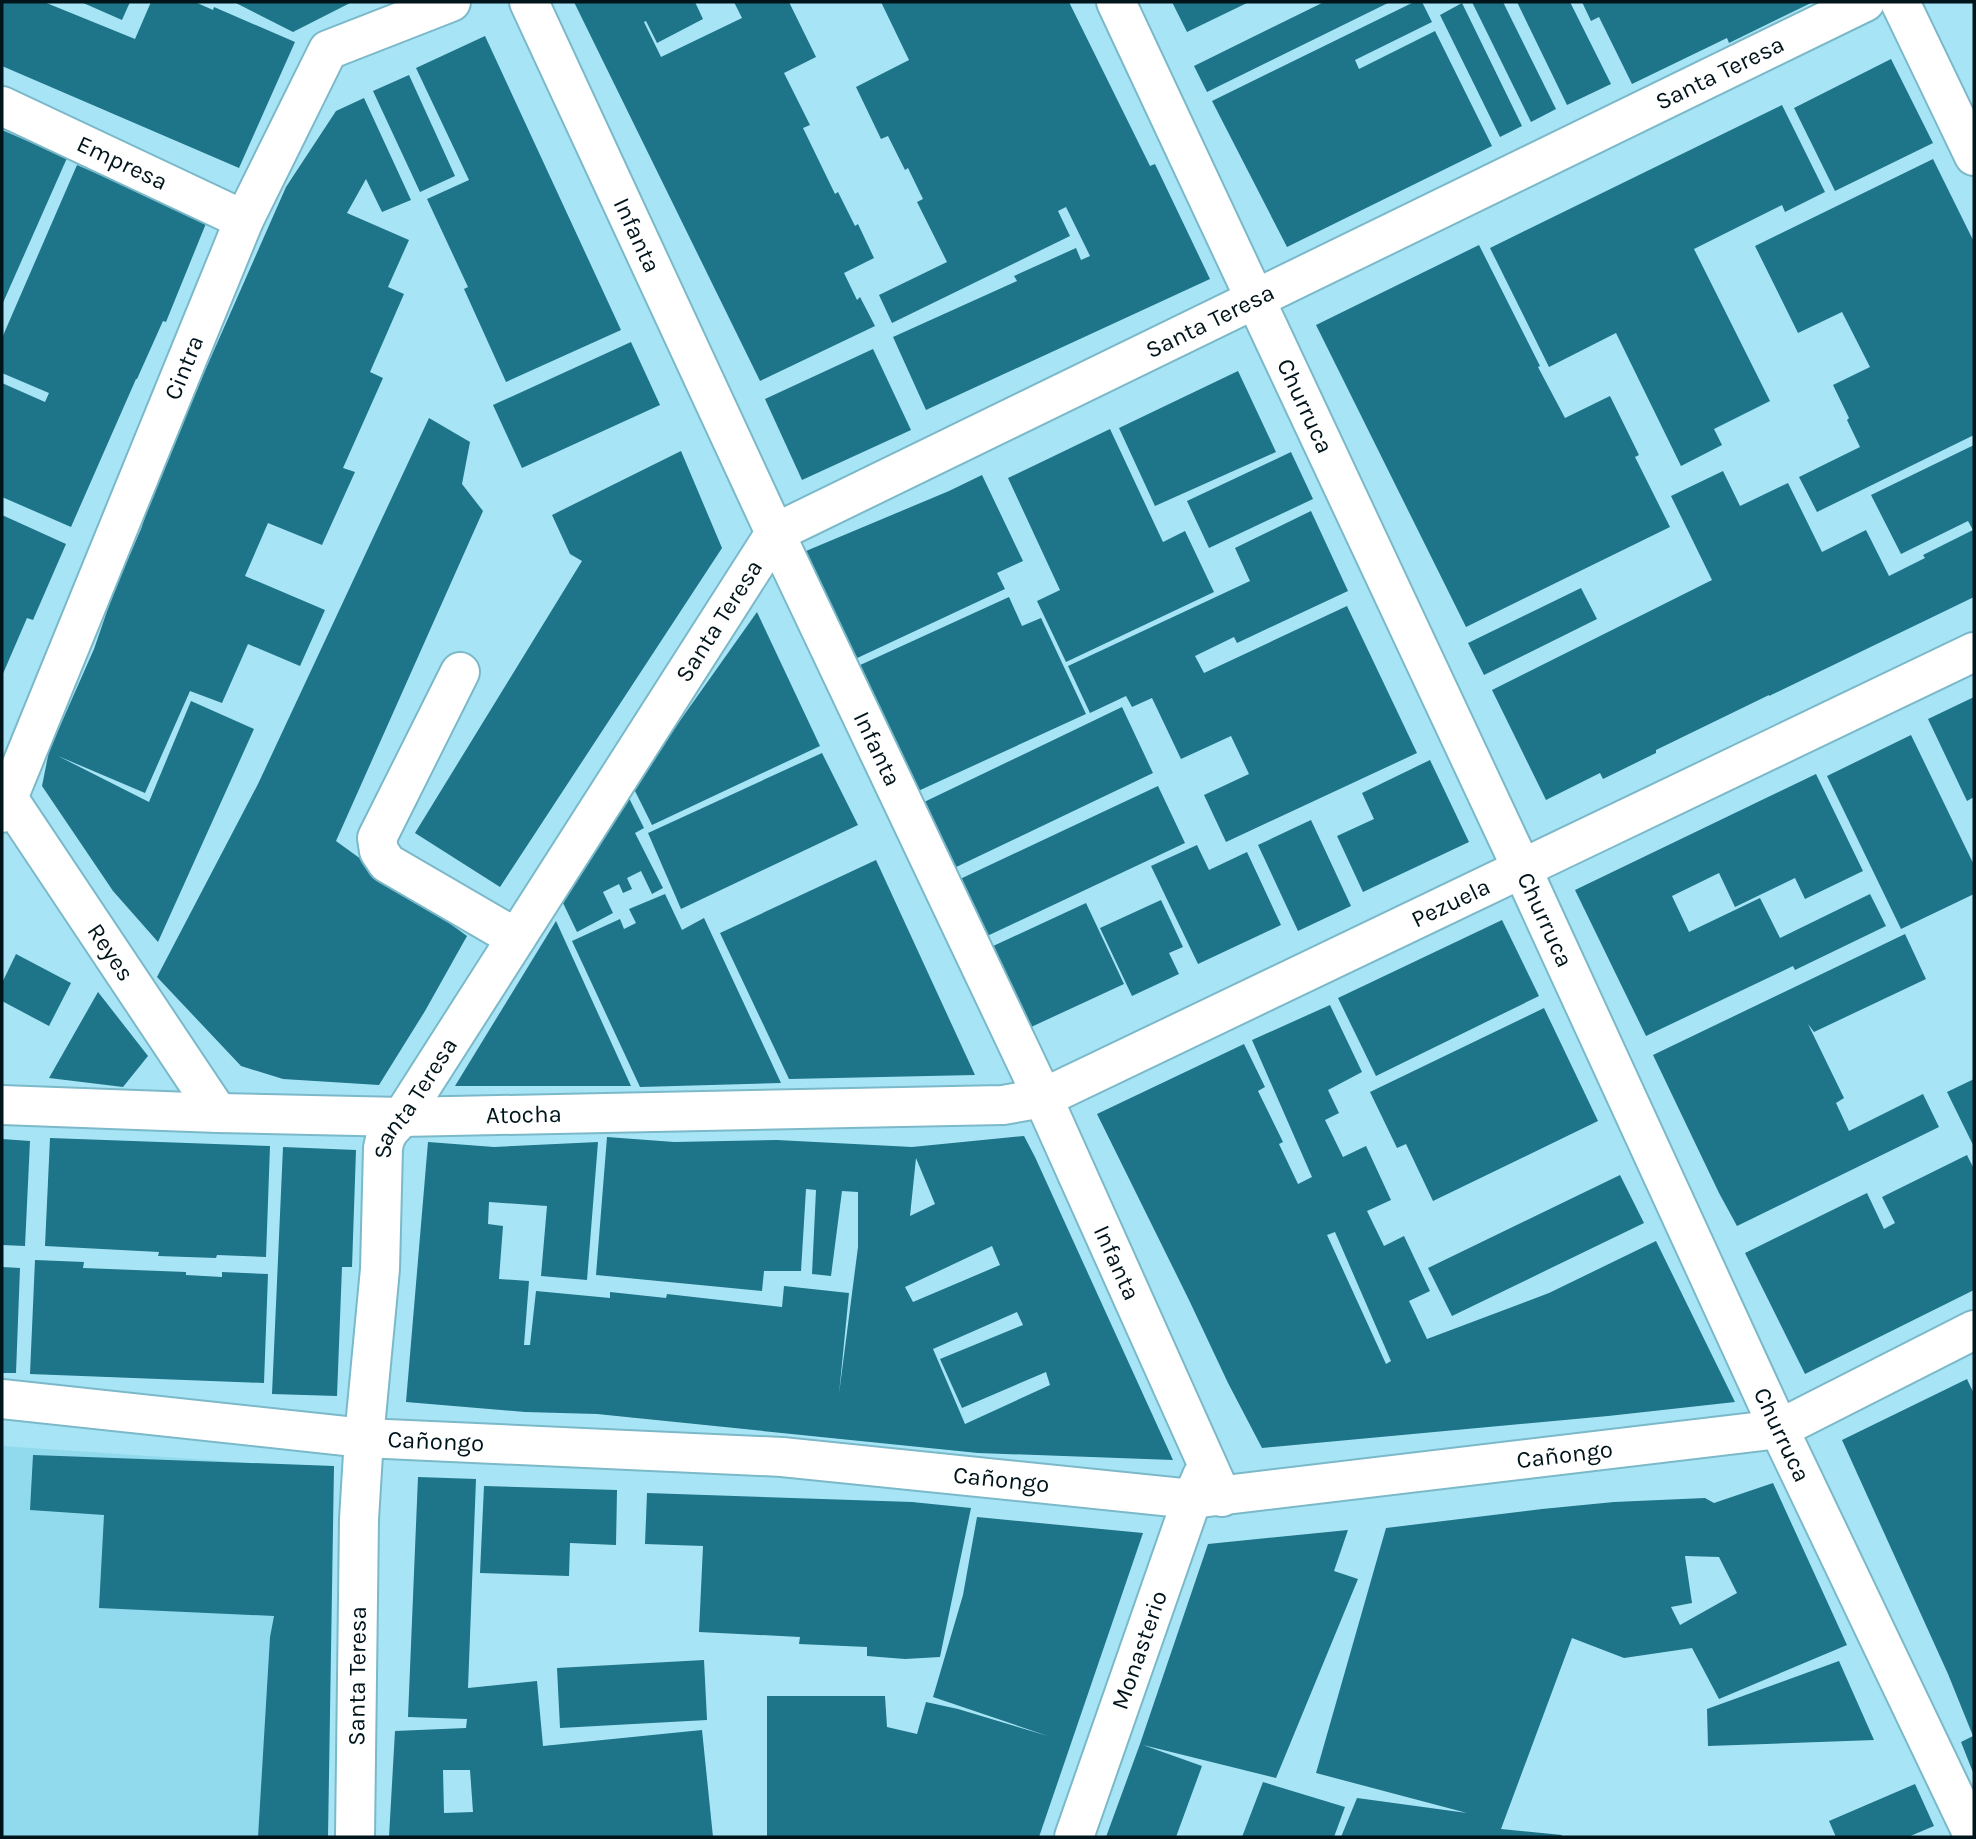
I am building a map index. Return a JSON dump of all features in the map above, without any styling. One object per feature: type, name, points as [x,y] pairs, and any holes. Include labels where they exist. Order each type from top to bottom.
[{"type":"street","name":"Cintra","points":[[4,802],[244,220],[328,50],[451,2]]},
{"type":"street","name":"Infanta","points":[[529,2],[775,533],[1043,1098],[1207,1487]]},
{"type":"street","name":"Churruca","points":[[1116,2],[1522,869],[1779,1429],[1974,1837]]},
{"type":"street","name":"Santa Teresa","points":[[355,1837],[359,1532],[364,1438],[380,1269],[384,1139],[401,1117],[775,533],[1866,2]]},
{"type":"street","points":[[1900,2],[1974,156]]},
{"type":"street","name":"Empresa","points":[[2,106],[244,220]]},
{"type":"street","name":"Pezuela","points":[[1043,1098],[1974,652]]},
{"type":"street","points":[[460,672],[377,838],[379,851],[387,863],[516,938]]},
{"type":"street","name":"Reyes","points":[[4,802],[218,1114]]},
{"type":"street","name":"Atocha","points":[[2,1105],[218,1114],[401,1117],[1003,1105],[1043,1098]]},
{"type":"street","name":"Cañongo","points":[[2,1399],[364,1438],[782,1457],[1207,1487],[1779,1429],[1974,1330]]},
{"type":"street","name":"Monasterio","points":[[1074,1837],[1207,1487]]},
{"type":"shaded area","points":[[2,1446],[281,1465],[274,1616],[270,1637],[258,1837],[2,1837]]},
{"type":"building","points":[[2,2],[44,2],[135,39],[151,2],[195,2],[213,10],[214,7],[295,42],[239,168],[2,66]]},
{"type":"building","points":[[81,2],[130,2],[122,20]]},
{"type":"building","points":[[234,2],[352,2],[293,32]]},
{"type":"building","points":[[574,2],[695,2],[703,19],[657,43],[646,21],[644,22],[661,57],[742,18],[734,2],[789,2],[816,57],[784,73],[810,125],[803,128],[835,194],[838,192],[855,226],[858,224],[874,258],[844,273],[857,300],[860,297],[875,326],[760,381]]},
{"type":"building","points":[[881,2],[1069,2],[1150,166],[1155,164],[1210,279],[926,410],[893,337],[1017,281],[1014,276],[1076,248],[1081,260],[1090,256],[1066,207],[1058,211],[1070,236],[892,323],[879,295],[947,262],[917,202],[923,199],[908,168],[905,170],[888,136],[881,139],[856,87],[909,60]]},
{"type":"building","points":[[1172,2],[1249,2],[1187,32]]},
{"type":"building","points":[[1324,2],[1390,2],[1207,92],[1194,66]]},
{"type":"building","points":[[1414,2],[1422,2],[1432,22],[1355,60],[1359,69],[1435,31],[1492,146],[1287,247],[1212,101]]},
{"type":"building","points":[[1472,2],[1503,2],[1556,109],[1531,122]]},
{"type":"building","points":[[1517,2],[1570,2],[1611,84],[1567,105]]},
{"type":"building","points":[[1582,2],[1813,2],[1729,43],[1727,38],[1632,84],[1599,17],[1591,21]]},
{"type":"building","points":[[1462,3],[1522,126],[1500,137],[1440,15]]},
{"type":"building","points":[[485,36],[621,330],[506,382],[464,289],[468,287],[427,199],[469,180],[416,68]]},
{"type":"building","points":[[1891,59],[1933,143],[1835,191],[1794,108]]},
{"type":"building","points":[[409,75],[455,176],[420,192],[373,91]]},
{"type":"building","points":[[364,98],[411,200],[382,212],[366,179],[347,213],[409,240],[388,287],[404,294],[370,372],[383,378],[343,468],[355,472],[322,545],[268,523],[245,576],[325,610],[300,666],[248,644],[222,703],[190,691],[145,793],[58,756],[149,802],[191,701],[254,729],[158,942],[113,891],[42,786],[49,751],[94,649],[159,475],[286,187],[336,111]]},
{"type":"building","points":[[1782,105],[1825,192],[1785,212],[1782,205],[1694,249],[1770,401],[1714,429],[1722,445],[1681,466],[1616,333],[1549,367],[1490,248]]},
{"type":"building","points":[[2,130],[67,158],[2,305]]},
{"type":"building","points":[[1933,159],[1974,242],[1974,435],[1817,512],[1799,477],[1860,447],[1833,385],[1870,367],[1842,312],[1798,333],[1755,246]]},
{"type":"building","points":[[77,165],[207,221],[166,322],[163,321],[136,379],[71,527],[2,497],[2,383],[45,402],[49,393],[2,373],[2,338]]},
{"type":"building","points":[[1479,245],[1565,418],[1610,396],[1639,455],[1635,457],[1670,527],[1466,627],[1316,325]]},
{"type":"building","points":[[631,342],[660,405],[522,468],[493,405]]},
{"type":"building","points":[[873,349],[911,430],[802,480],[765,399]]},
{"type":"building","points":[[1238,371],[1276,452],[1155,506],[1119,428]]},
{"type":"building","points":[[429,418],[470,442],[462,484],[483,511],[336,841],[467,936],[379,1085],[283,1079],[241,1066],[157,977],[258,784]]},
{"type":"building","points":[[1110,429],[1163,542],[1185,531],[1214,592],[1066,662],[1037,601],[1060,590],[1008,478]]},
{"type":"building","points":[[1974,445],[1974,597],[1656,750],[1656,753],[1603,779],[1600,773],[1546,800],[1492,690],[1712,580],[1671,496],[1723,471],[1740,506],[1788,483],[1822,552],[1866,530],[1889,576],[1973,530],[1968,521],[1901,554],[1871,495]]},
{"type":"building","points":[[681,451],[722,548],[500,887],[415,833],[582,561],[570,554],[552,515]]},
{"type":"building","points":[[1291,452],[1313,499],[1209,548],[1187,501]]},
{"type":"building","points":[[982,475],[1023,561],[997,573],[1005,589],[853,660],[806,551]]},
{"type":"building","points":[[1311,511],[1348,591],[1237,643],[1234,637],[1195,656],[1204,673],[1347,606],[1417,753],[1226,842],[1204,795],[1249,774],[1231,736],[1181,759],[1152,698],[1132,707],[1126,696],[1090,713],[1068,666],[1250,581],[1235,548]]},
{"type":"building","points":[[2,515],[66,544],[33,620],[27,618],[2,676]]},
{"type":"building","points":[[1581,588],[1597,619],[1484,675],[1468,643]]},
{"type":"building","points":[[1009,597],[1022,626],[1041,618],[1086,714],[916,792],[858,666]]},
{"type":"building","points":[[757,612],[820,746],[652,825],[633,787]]},
{"type":"building","points":[[1974,697],[1974,797],[1967,801],[1928,719]]},
{"type":"building","points":[[1122,707],[1153,773],[952,869],[920,804]]},
{"type":"building","points":[[1911,735],[1974,865],[1974,894],[1901,929],[1827,776]]},
{"type":"building","points":[[822,753],[858,825],[681,909],[648,833]]},
{"type":"building","points":[[1430,760],[1469,842],[1363,892],[1337,836],[1374,819],[1362,793]]},
{"type":"building","points":[[1816,774],[1863,871],[1805,899],[1795,878],[1735,907],[1719,873],[1672,896],[1689,932],[1760,898],[1780,938],[1870,894],[1886,926],[1795,970],[1793,966],[1646,1036],[1575,890]]},
{"type":"building","points":[[1158,786],[1185,843],[985,937],[958,880]]},
{"type":"building","points":[[628,796],[644,828],[635,833],[663,888],[652,894],[641,871],[627,878],[632,889],[623,893],[619,884],[603,892],[613,913],[577,932],[563,903]]},
{"type":"building","points":[[1311,820],[1351,906],[1298,931],[1258,845]]},
{"type":"building","points":[[1197,845],[1209,870],[1247,852],[1281,925],[1198,964],[1151,866]]},
{"type":"building","points":[[876,860],[975,1075],[789,1079],[720,933]]},
{"type":"building","points":[[665,894],[682,930],[704,918],[781,1083],[640,1087],[572,941],[620,919],[624,929],[636,923],[629,909]]},
{"type":"building","points":[[1161,900],[1183,947],[1169,953],[1179,974],[1132,996],[1100,928]]},
{"type":"building","points":[[1086,903],[1124,984],[1029,1028],[991,947]]},
{"type":"building","points":[[1502,920],[1539,996],[1376,1076],[1338,998]]},
{"type":"building","points":[[556,921],[631,1086],[455,1086]]},
{"type":"building","points":[[1905,934],[1926,979],[1814,1032],[1808,1024],[1844,1098],[1836,1103],[1849,1131],[1923,1094],[1939,1127],[1737,1226],[1653,1055]]},
{"type":"building","points":[[16,954],[71,983],[49,1026],[2,1001],[2,983]]},
{"type":"building","points":[[98,992],[148,1056],[123,1087],[49,1078]]},
{"type":"building","points":[[1330,1005],[1362,1072],[1328,1090],[1339,1113],[1325,1120],[1343,1157],[1366,1146],[1391,1200],[1367,1211],[1384,1246],[1404,1236],[1430,1291],[1409,1301],[1427,1339],[1549,1293],[1656,1241],[1735,1402],[1262,1448],[1097,1114],[1244,1044],[1265,1087],[1258,1091],[1283,1142],[1279,1144],[1298,1184],[1312,1177],[1252,1040]],"holes":[[[1335,1232],[1391,1361],[1386,1364],[1327,1235]]]},
{"type":"building","points":[[1544,1008],[1598,1121],[1433,1201],[1406,1144],[1397,1148],[1370,1092]]},
{"type":"building","points":[[1974,1079],[1974,1147],[1947,1092]]},
{"type":"building","points":[[1024,1136],[1173,1460],[978,1453],[597,1414],[525,1412],[406,1402],[428,1142],[494,1147],[598,1142],[587,1280],[541,1276],[547,1206],[489,1202],[488,1224],[503,1226],[499,1279],[529,1281],[524,1345],[530,1345],[536,1291],[610,1298],[610,1292],[666,1298],[667,1294],[782,1307],[784,1286],[849,1293],[839,1394],[858,1247],[858,1192],[842,1191],[831,1276],[812,1274],[816,1190],[806,1189],[801,1271],[764,1271],[762,1291],[596,1275],[607,1137],[674,1142],[777,1140],[912,1147]],"holes":[[[916,1158],[935,1204],[910,1216]],[[992,1246],[1000,1265],[913,1302],[905,1287]],[[1017,1312],[1023,1325],[940,1359],[962,1408],[1046,1372],[1050,1385],[965,1424],[933,1349]]]},
{"type":"building","points":[[50,1138],[270,1146],[266,1257],[158,1256],[159,1252],[45,1246]]},
{"type":"building","points":[[2,1139],[30,1141],[25,1246],[2,1245]]},
{"type":"building","points":[[283,1147],[356,1150],[352,1267],[342,1267],[337,1396],[272,1394]]},
{"type":"building","points":[[1967,1155],[1974,1169],[1974,1290],[1805,1374],[1745,1253],[1867,1193],[1884,1229],[1895,1223],[1882,1197]]},
{"type":"building","points":[[1620,1175],[1644,1223],[1452,1316],[1428,1268]]},
{"type":"building","points":[[35,1260],[84,1262],[83,1268],[186,1272],[186,1275],[222,1277],[222,1272],[268,1274],[264,1383],[30,1374]]},
{"type":"building","points":[[2,1267],[20,1268],[16,1373],[2,1373]]},
{"type":"building","points":[[1967,1379],[1974,1394],[1974,1775],[1961,1742],[1973,1736],[1948,1674],[1842,1440]]},
{"type":"building","points":[[33,1455],[334,1466],[328,1837],[258,1837],[270,1637],[274,1616],[99,1608],[104,1515],[30,1510]]},
{"type":"building","points":[[418,1477],[476,1479],[468,1688],[537,1681],[543,1746],[702,1730],[713,1837],[389,1837],[395,1731],[466,1728],[467,1719],[408,1717]],"holes":[[[443,1770],[470,1770],[473,1812],[444,1813]]]},
{"type":"building","points":[[1773,1483],[1847,1645],[1719,1699],[1692,1648],[1624,1658],[1572,1638],[1501,1829],[1562,1835],[1561,1837],[1341,1837],[1357,1798],[1467,1813],[1316,1773],[1386,1528],[1614,1502],[1705,1498],[1714,1503]],"holes":[[[1685,1556],[1719,1557],[1737,1593],[1680,1625],[1671,1607],[1692,1603]]]},
{"type":"building","points":[[484,1486],[617,1490],[616,1545],[570,1543],[569,1576],[480,1573]]},
{"type":"building","points":[[647,1493],[912,1502],[971,1508],[940,1657],[905,1659],[867,1656],[867,1647],[799,1644],[800,1637],[699,1632],[703,1546],[645,1544]]},
{"type":"building","points":[[977,1517],[1143,1533],[1039,1837],[767,1837],[767,1696],[885,1696],[887,1727],[917,1734],[926,1702],[1048,1736],[933,1697],[963,1595]]},
{"type":"building","points":[[1348,1530],[1334,1571],[1358,1579],[1276,1778],[1143,1745],[1202,1766],[1176,1837],[1106,1837],[1208,1544]]},
{"type":"building","points":[[704,1660],[707,1720],[560,1728],[557,1668]]},
{"type":"building","points":[[1839,1661],[1874,1740],[1708,1746],[1707,1709]]},
{"type":"building","points":[[1263,1782],[1345,1807],[1334,1837],[1242,1837]]},
{"type":"building","points":[[1915,1784],[1934,1826],[1908,1837],[1836,1837],[1829,1821]]}]
